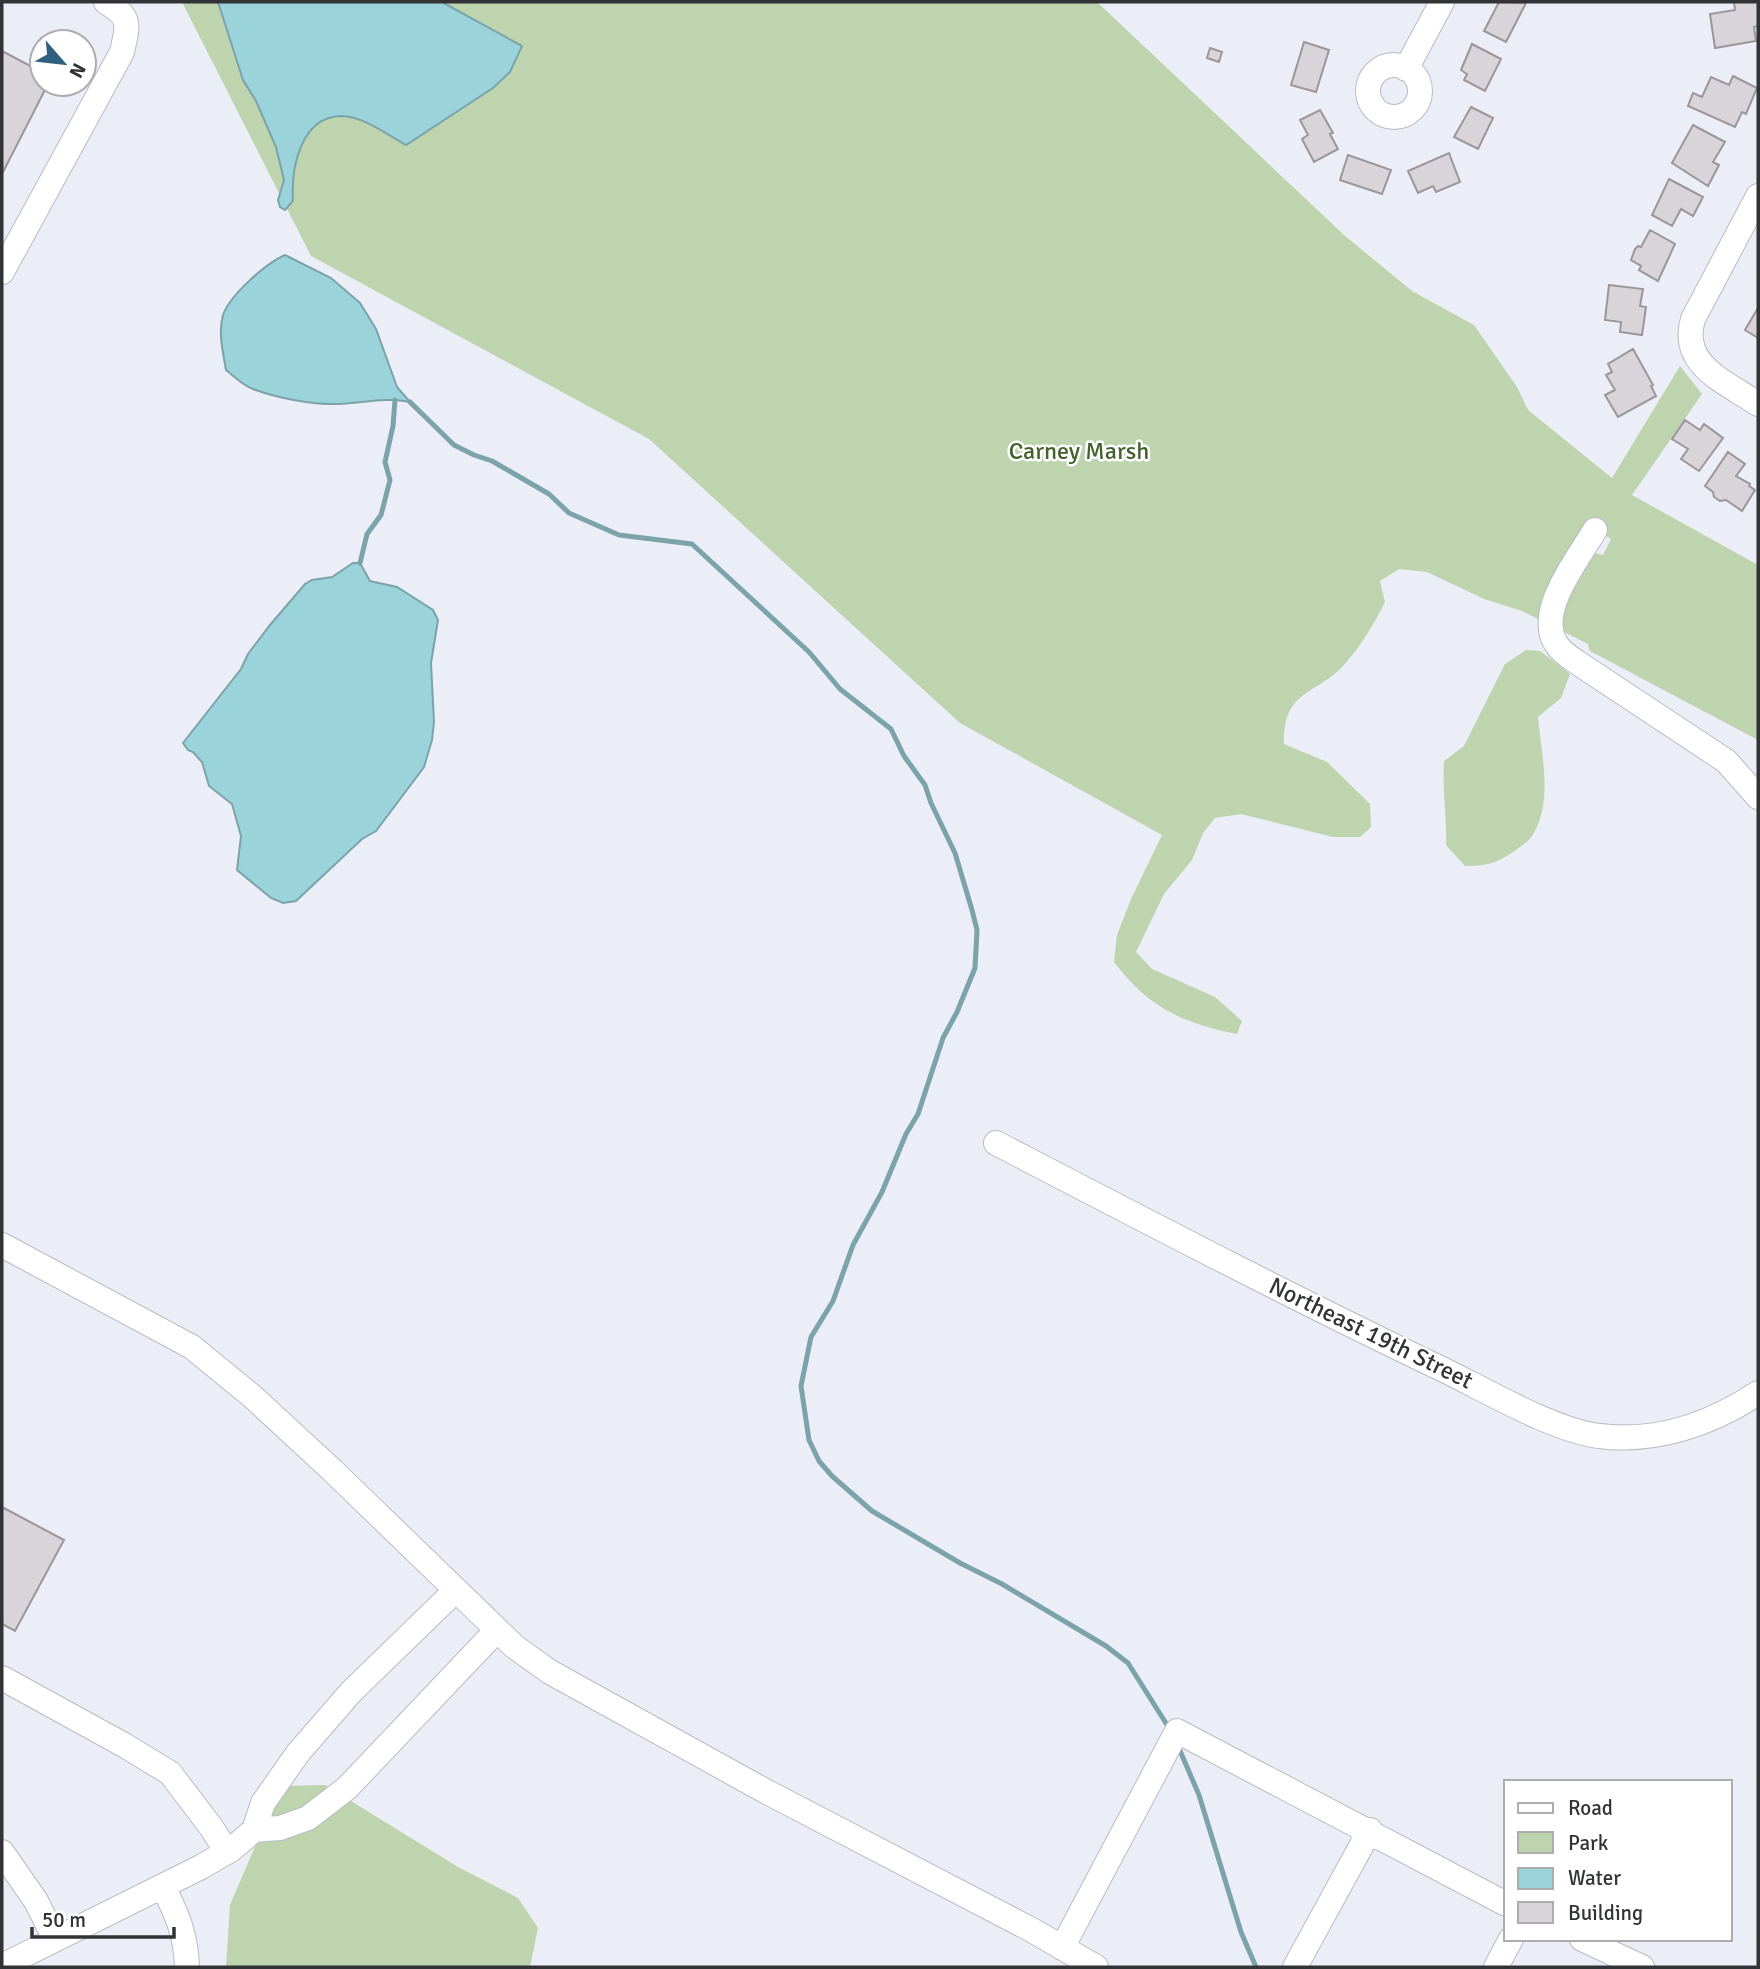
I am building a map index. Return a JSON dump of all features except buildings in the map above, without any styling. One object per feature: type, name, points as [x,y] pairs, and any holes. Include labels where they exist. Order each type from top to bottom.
[{"type":"street","points":[[2,272],[122,52],[128,27],[121,11],[106,2]]},
{"type":"street","points":[[1406,69],[1442,2]]},
{"type":"street","points":[[1758,196],[1697,310],[1690,336],[1691,349],[1699,363],[1758,404]]},
{"type":"street","points":[[1595,530],[1553,603],[1550,628],[1557,645],[1578,663],[1726,761],[1758,797]]},
{"type":"street","name":"Northeast 19th Street","points":[[996,1143],[1393,1346],[1557,1424],[1597,1436],[1636,1438],[1674,1433],[1710,1419],[1758,1393]]},
{"type":"street","points":[[2,1245],[192,1347],[216,1365],[333,1471],[514,1647],[550,1672],[767,1792],[1030,1929],[1096,1967]]},
{"type":"street","points":[[2,1966],[227,1852],[254,1830],[263,1803],[298,1753],[351,1692],[456,1590]]},
{"type":"street","points":[[254,1830],[281,1828],[308,1818],[347,1788],[497,1630]]},
{"type":"street","points":[[2,1678],[170,1773],[227,1852]]},
{"type":"street","points":[[1062,1948],[1177,1731],[1370,1830],[1504,1903]]},
{"type":"street","points":[[1296,1967],[1370,1830]]},
{"type":"street","points":[[2,1852],[36,1901],[55,1940]]},
{"type":"street","points":[[163,1886],[186,1944],[187,1967]]},
{"type":"street","points":[[1496,1967],[1510,1941]]},
{"type":"street","points":[[1586,1941],[1642,1967]]},
{"type":"green space","name":"Carney Marsh","points":[[182,2],[1097,2],[1344,235],[1412,291],[1474,325],[1517,387],[1528,410],[1612,478],[1680,366],[1702,394],[1632,495],[1758,565],[1758,740],[1590,651],[1588,644],[1522,611],[1484,599],[1427,572],[1399,569],[1380,581],[1385,602],[1361,643],[1332,676],[1302,696],[1289,713],[1285,726],[1284,744],[1327,762],[1370,804],[1371,827],[1360,837],[1333,837],[1241,814],[1215,818],[1203,833],[1192,860],[1164,894],[1136,952],[1152,969],[1215,997],[1242,1021],[1237,1034],[1199,1024],[1153,1002],[1114,962],[1117,935],[1162,835],[960,723],[649,439],[311,256]],"holes":[[[1586,523],[1611,539],[1603,555],[1572,548]]]},
{"type":"green space","points":[[1526,650],[1540,651],[1570,674],[1561,698],[1538,717],[1544,778],[1543,808],[1539,823],[1529,840],[1503,858],[1492,863],[1465,866],[1446,845],[1444,761],[1464,746],[1505,664]]},
{"type":"green space","points":[[325,1785],[458,1867],[518,1898],[538,1928],[530,1967],[226,1967],[230,1905],[281,1786]]},
{"type":"water","points":[[218,2],[442,2],[522,46],[510,72],[493,88],[406,145],[375,127],[349,117],[327,119],[316,125],[307,135],[296,160],[293,201],[285,210],[280,207],[278,200],[284,180],[276,147],[256,101],[243,80]]},
{"type":"water","points":[[285,255],[331,278],[360,303],[376,329],[397,387],[410,402],[384,400],[329,404],[295,400],[249,387],[226,370],[221,329],[227,307],[249,281]]},
{"type":"water","points":[[353,563],[360,563],[370,581],[397,587],[433,610],[438,620],[431,663],[434,722],[432,740],[424,767],[376,831],[362,839],[296,901],[283,903],[271,898],[237,870],[241,836],[232,804],[209,786],[202,762],[183,743],[241,669],[248,654],[270,625],[305,584],[312,580],[332,577]]},
{"type":"waterway","points":[[360,563],[367,534],[381,515],[390,480],[385,462],[393,426],[395,400]]},
{"type":"waterway","points":[[410,402],[454,445],[492,461],[549,494],[569,513],[619,535],[692,544],[809,652],[840,689],[891,729],[904,756],[925,785],[955,853],[972,910],[977,930],[975,968],[943,1038],[918,1114],[906,1134],[882,1192],[853,1245],[833,1301],[811,1337],[801,1386],[809,1440],[819,1461],[832,1476],[872,1511],[960,1563],[1002,1584],[1106,1646],[1128,1663],[1169,1728]]},
{"type":"waterway","points":[[1178,1746],[1199,1795],[1241,1932],[1256,1967]]}]
